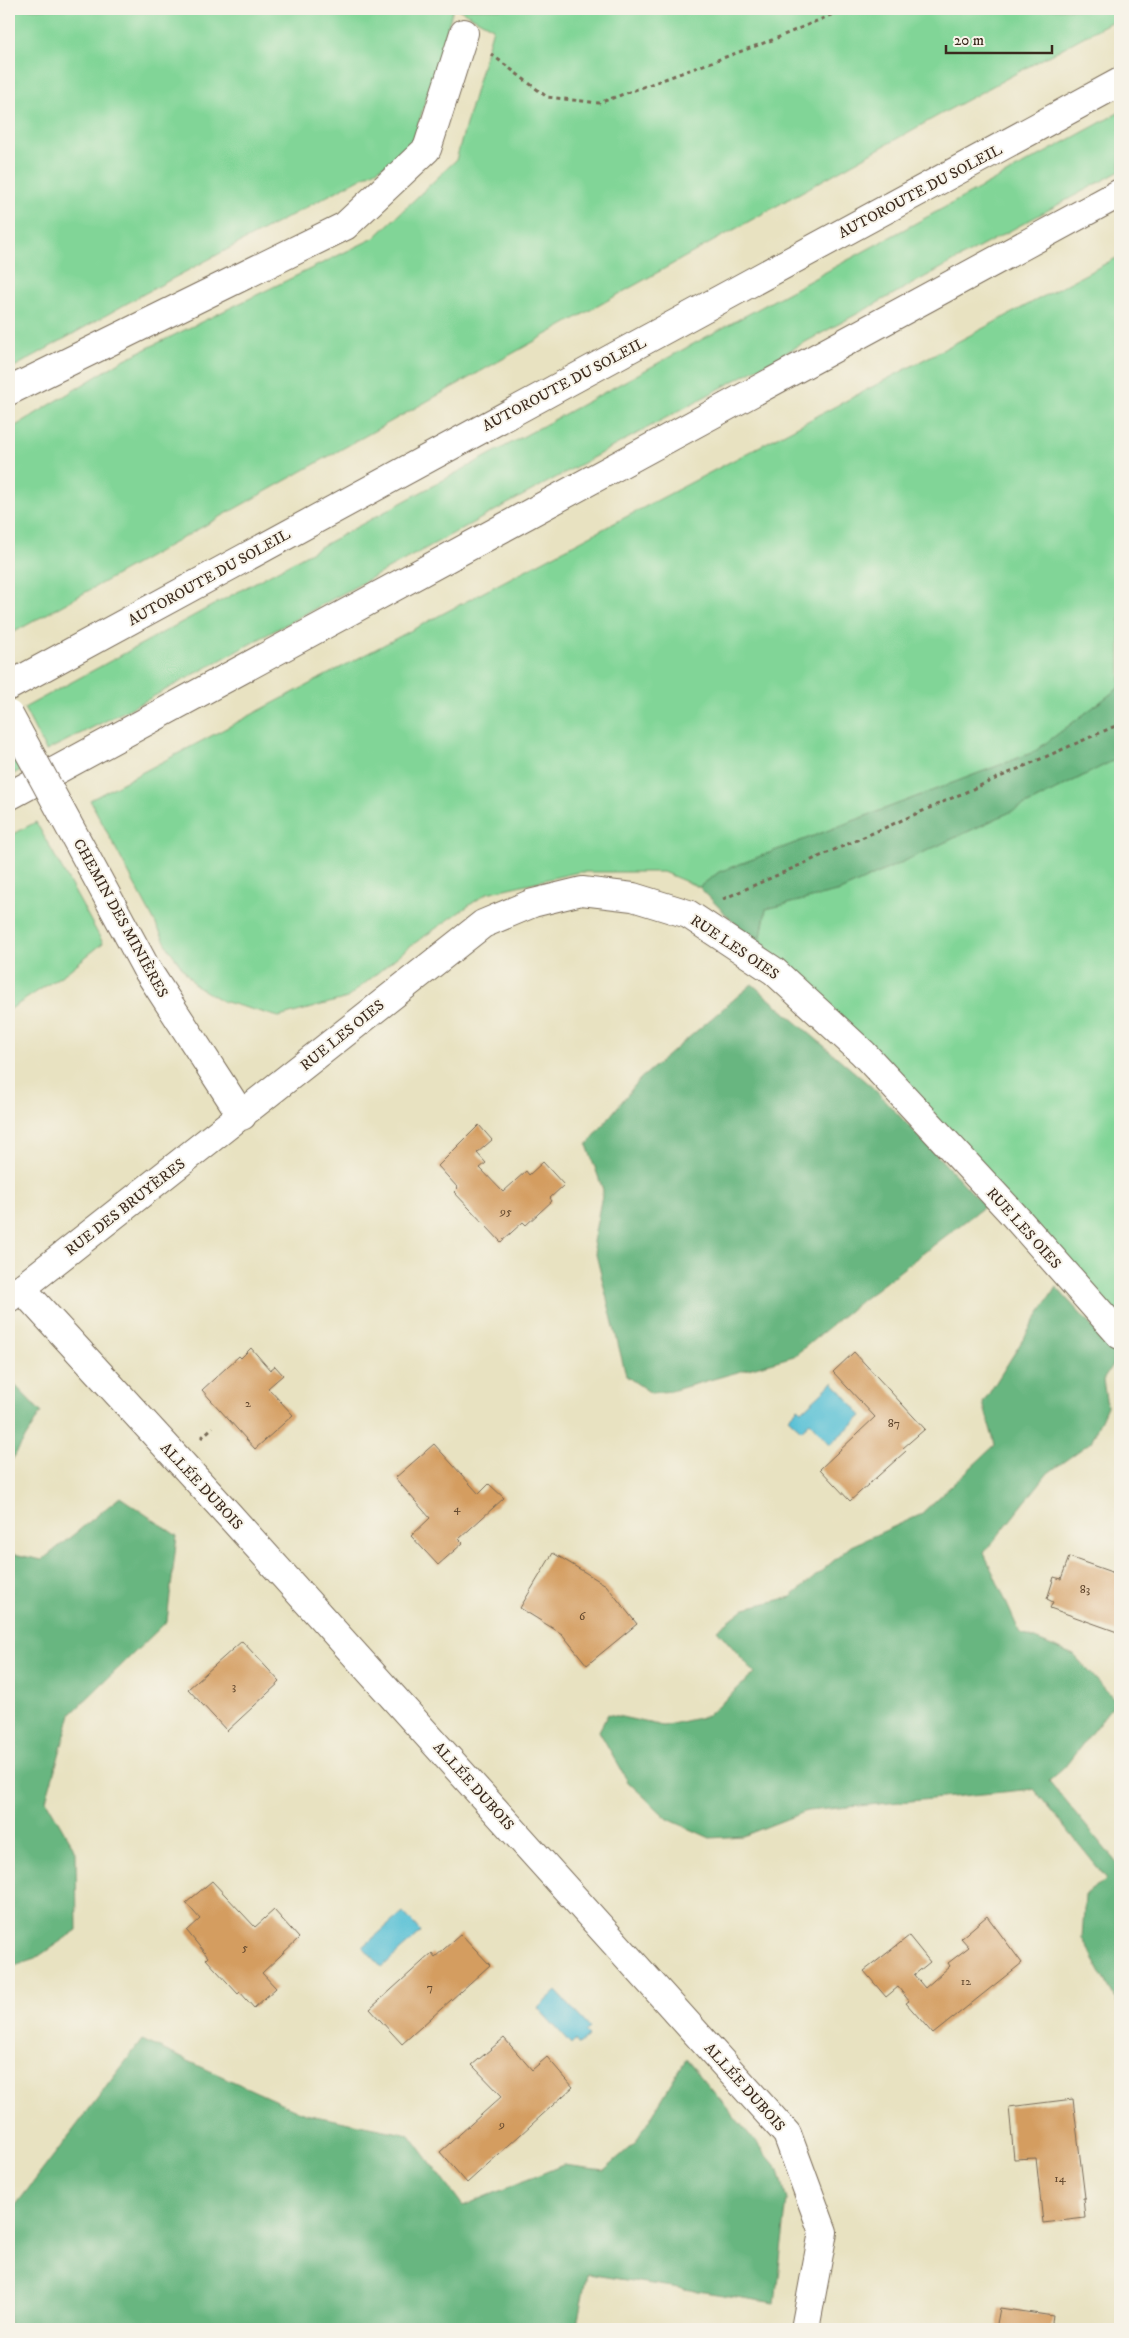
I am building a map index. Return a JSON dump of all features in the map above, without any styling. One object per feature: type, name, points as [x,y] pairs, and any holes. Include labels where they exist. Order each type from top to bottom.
[{"type":"main road","points":[[9,391],[344,226],[427,149],[464,34]]},
{"type":"main road","name":"AUTOROUTE DU SOLEIL","points":[[9,686],[1120,82]]},
{"type":"main road","points":[[9,796],[1120,194]]},
{"type":"main road","name":"CHEMIN DES MINIÈRES","points":[[9,715],[146,968],[242,1116]]},
{"type":"main road","name":"RUE LES OIES","points":[[242,1116],[483,924],[533,903],[582,890],[632,897],[688,914],[774,971],[864,1053],[1120,1335]]},
{"type":"main road","name":"RUE DES BRUYÈRES","points":[[15,1293],[242,1116]]},
{"type":"main road","name":"ALLÉE DUBOIS","points":[[15,1293],[256,1545],[787,2134],[823,2232],[805,2329]]},
{"type":"path","points":[[464,34],[547,97],[599,103],[772,40],[845,9]]},
{"type":"path","points":[[688,914],[1120,724]]},
{"type":"green space","points":[[9,9],[453,9],[410,152],[140,296],[9,370]]},
{"type":"green space","points":[[458,9],[1120,9],[1120,17],[941,114],[9,635],[9,430],[123,360],[374,238],[456,160],[493,28]]},
{"type":"green space","points":[[1120,112],[1120,171],[145,701],[46,751],[24,708]]},
{"type":"green space","points":[[1120,256],[1120,687],[1034,752],[719,872],[699,887],[663,872],[579,872],[487,893],[409,947],[347,998],[279,1017],[222,1001],[195,985],[169,949],[90,800]]},
{"type":"green space","points":[[1120,687],[1120,757],[1034,801],[840,891],[766,909],[759,948],[699,887],[719,872],[1034,752]]},
{"type":"green space","points":[[9,744],[23,769],[9,776]]},
{"type":"green space","points":[[1120,757],[1120,1319],[759,948],[766,909],[840,891],[1034,801]]},
{"type":"green space","points":[[36,822],[103,943],[67,972],[9,1010],[9,836]]},
{"type":"green space","points":[[752,984],[873,1088],[985,1206],[862,1300],[794,1356],[671,1391],[651,1393],[626,1376],[593,1242],[603,1190],[587,1145],[640,1079]]},
{"type":"green space","points":[[1056,1287],[1119,1356],[1103,1380],[1107,1406],[1091,1442],[1048,1473],[984,1553],[1020,1633],[1074,1655],[1116,1701],[1064,1768],[1049,1781],[1120,1867],[1120,2014],[1116,2000],[1082,1938],[1085,1894],[1107,1879],[1034,1789],[807,1811],[743,1836],[710,1838],[668,1819],[628,1782],[599,1731],[608,1714],[663,1726],[707,1716],[755,1673],[717,1630],[745,1608],[791,1597],[851,1546],[920,1515],[995,1445],[983,1403]]},
{"type":"green space","points":[[9,1379],[41,1412],[9,1465]]},
{"type":"green space","points":[[120,1497],[177,1536],[167,1621],[71,1714],[46,1800],[76,1852],[77,1930],[36,1958],[9,1967],[9,1553],[42,1560]]},
{"type":"green space","points":[[142,2040],[305,2114],[410,2135],[463,2206],[563,2165],[604,2170],[636,2142],[686,2059],[779,2170],[787,2200],[775,2303],[587,2274],[576,2329],[9,2329],[9,2214]]},
{"type":"water","points":[[833,1382],[862,1416],[830,1444],[810,1422],[801,1430],[788,1418],[798,1408],[802,1411]]},
{"type":"water","points":[[403,1912],[421,1932],[382,1967],[363,1947]]},
{"type":"water","points":[[556,1991],[590,2028],[585,2032],[589,2036],[579,2045],[575,2040],[571,2044],[538,2008]]},
{"type":"building","points":[[479,1125],[492,1140],[477,1153],[486,1163],[480,1168],[503,1192],[526,1171],[529,1175],[543,1162],[564,1185],[550,1198],[552,1201],[526,1225],[523,1222],[501,1242],[454,1192],[458,1188],[438,1166]]},
{"type":"building","points":[[251,1348],[270,1370],[275,1366],[283,1375],[268,1388],[293,1415],[255,1449],[202,1390],[239,1356],[241,1358]]},
{"type":"building","points":[[854,1352],[925,1429],[903,1448],[906,1451],[850,1501],[820,1469],[875,1417],[833,1372]]},
{"type":"building","points":[[434,1444],[479,1494],[489,1484],[504,1498],[459,1539],[463,1543],[438,1565],[411,1536],[430,1518],[395,1478]]},
{"type":"building","points":[[553,1553],[606,1585],[637,1624],[587,1665],[562,1634],[520,1608]]},
{"type":"building","points":[[1069,1557],[1120,1575],[1120,1633],[1050,1608],[1053,1602],[1047,1599],[1054,1577],[1061,1579]]},
{"type":"building","points":[[242,1641],[280,1682],[227,1731],[188,1689]]},
{"type":"building","points":[[212,1881],[255,1927],[274,1910],[299,1938],[262,1973],[276,1988],[254,2008],[240,1992],[238,1994],[206,1959],[208,1957],[187,1931],[200,1919],[186,1903]]},
{"type":"building","points":[[987,1916],[1022,1963],[933,2034],[906,2003],[909,2001],[898,1987],[886,1997],[864,1971],[909,1936],[930,1962],[914,1975],[925,1988],[950,1966],[948,1963],[969,1947],[961,1938]]},
{"type":"building","points":[[461,1934],[490,1965],[402,2044],[370,2009],[432,1953],[435,1957]]},
{"type":"building","points":[[504,2038],[532,2070],[547,2057],[573,2087],[467,2183],[440,2152],[502,2096],[472,2065]]},
{"type":"building","points":[[1073,2099],[1085,2198],[1083,2198],[1085,2218],[1043,2223],[1036,2158],[1014,2159],[1009,2107]]},
{"type":"building","points":[[1000,2308],[1053,2316],[1051,2329],[996,2329]]}]
